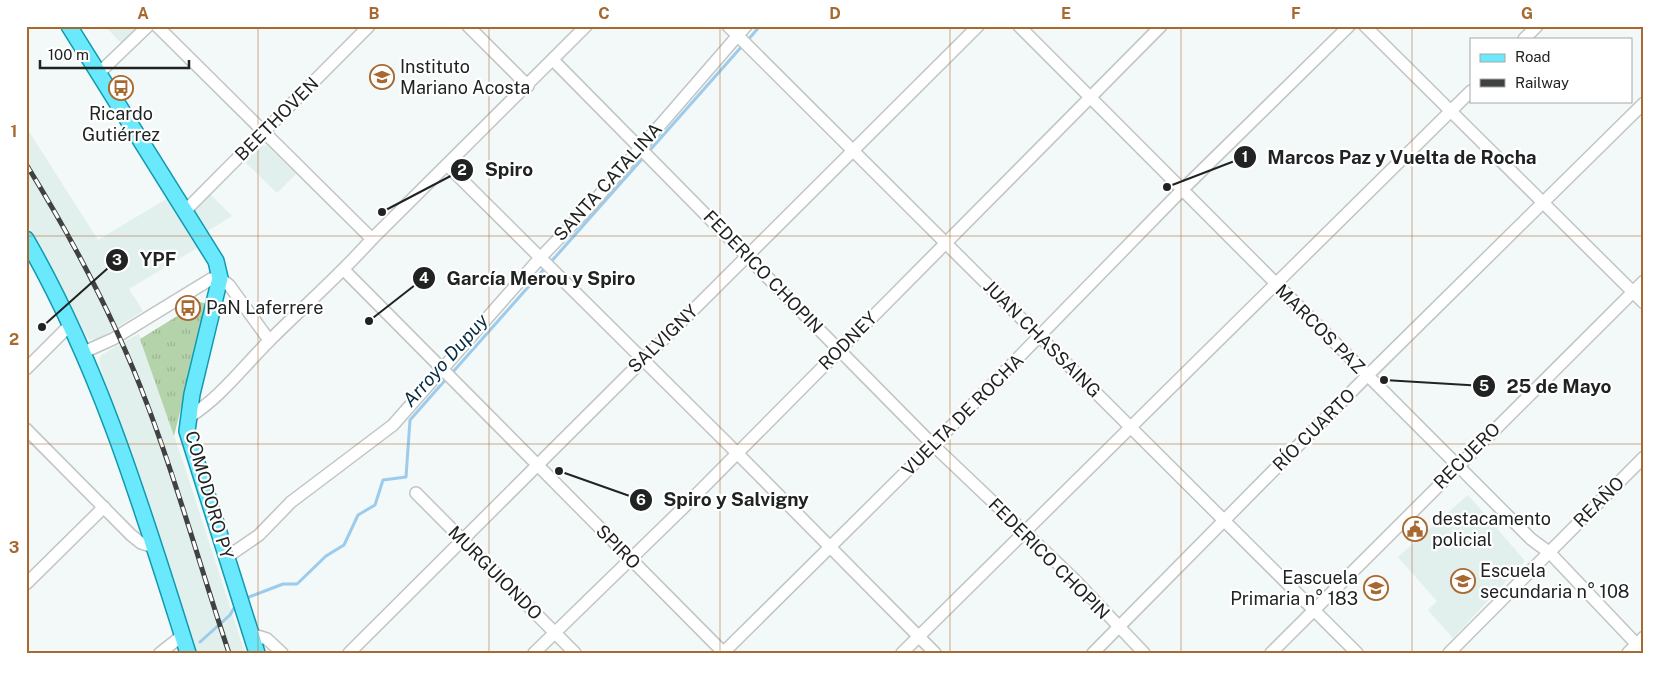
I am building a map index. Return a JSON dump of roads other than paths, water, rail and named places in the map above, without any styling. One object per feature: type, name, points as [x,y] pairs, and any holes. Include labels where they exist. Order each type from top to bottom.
[{"type":"main road","points":[[69,26],[216,261],[220,278]]},
{"type":"main road","points":[[26,239],[72,324],[117,434],[188,653]]},
{"type":"main road","name":"COMODORO PY","points":[[220,278],[187,431],[257,653]]},
{"type":"street","points":[[99,73],[148,26]]},
{"type":"street","points":[[157,26],[372,239]]},
{"type":"street","name":"BEETHOVEN","points":[[185,211],[369,26]]},
{"type":"street","points":[[468,26],[528,86]]},
{"type":"street","points":[[189,417],[206,406],[269,340],[344,270],[372,239],[528,86],[586,26]]},
{"type":"street","name":"JUAN CHASSAING","points":[[728,26],[1224,519],[1356,653]]},
{"type":"street","name":"SANTA CATALINA","points":[[227,557],[259,535],[291,502],[336,466],[387,430],[444,371],[541,259],[739,38],[746,26]]},
{"type":"street","name":"SALVIGNY","points":[[349,653],[978,26]]},
{"type":"street","name":"MARCOS PAZ","points":[[1019,26],[1181,191],[1531,539],[1550,553],[1638,647]]},
{"type":"street","name":"RODNEY","points":[[534,653],[682,509],[736,452],[1161,26]]},
{"type":"street","name":"VUELTA DE ROCHA","points":[[724,653],[1040,337],[1181,191],[1349,26]]},
{"type":"street","points":[[1365,26],[1644,303]]},
{"type":"street","points":[[1525,38],[1537,26]]},
{"type":"street","name":"FEDERICO CHOPIN","points":[[553,60],[749,256],[933,445],[1073,578],[1118,628],[1144,653]]},
{"type":"street","points":[[902,653],[1023,531],[1470,91]]},
{"type":"street","name":"RÍO CUARTO","points":[[1093,653],[1367,376],[1644,103]]},
{"type":"street","points":[[447,165],[935,653]]},
{"type":"street","name":"SPIRO","points":[[344,270],[724,653]]},
{"type":"street","points":[[84,352],[113,339],[211,279],[220,278],[229,285],[269,340]]},
{"type":"street","name":"RECUERO","points":[[1271,653],[1457,465],[1644,281]]},
{"type":"street","points":[[26,369],[72,324]]},
{"type":"street","points":[[26,429],[141,543],[154,547]]},
{"type":"street","name":"REAÑO","points":[[1449,653],[1644,457]]},
{"type":"street","name":"MURGUIONDO","points":[[416,493],[575,653]]},
{"type":"street","points":[[26,584],[104,507]]},
{"type":"street","points":[[251,634],[267,639],[282,653]]},
{"type":"street","points":[[160,653],[183,635]]},
{"type":"waterway","name":"Arroyo Dupuy","points":[[747,41],[760,26]]},
{"type":"waterway","name":"Arroyo Dupuy","points":[[550,263],[743,45]]},
{"type":"waterway","name":"Arroyo Dupuy","points":[[452,373],[545,268]]},
{"type":"waterway","name":"Arroyo Dupuy","points":[[249,597],[283,584],[297,584],[326,556],[344,545],[358,515],[375,505],[383,480],[406,477],[410,420],[447,378]]},
{"type":"waterway","name":"Arroyo Dupuy","points":[[200,642],[230,615],[234,608]]},
{"type":"railway","points":[[26,164],[77,251],[122,342],[135,373],[169,465],[229,653]]},
{"type":"place","name":"Instituto Mariano Acosta","points":[[382,77]]},
{"type":"place","name":"Ricardo Gutiérrez","points":[[121,88]]},
{"type":"place","name":"Marcos Paz y Vuelta de Rocha","points":[[1167,187]]},
{"type":"place","name":"Spiro","points":[[382,212]]},
{"type":"place","name":"PaN Laferrere","points":[[188,308]]},
{"type":"place","name":"García Merou y Spiro","points":[[369,321]]},
{"type":"place","name":"YPF","points":[[42,327]]},
{"type":"place","name":"25 de Mayo","points":[[1384,380]]},
{"type":"place","name":"Spiro y Salvigny","points":[[559,471]]},
{"type":"place","name":"destacamento policial","points":[[1415,529]]},
{"type":"place","name":"Escuela secundaria n° 108","points":[[1463,581]]},
{"type":"place","name":"Eascuela Primaria n° 183","points":[[1376,588]]}]
